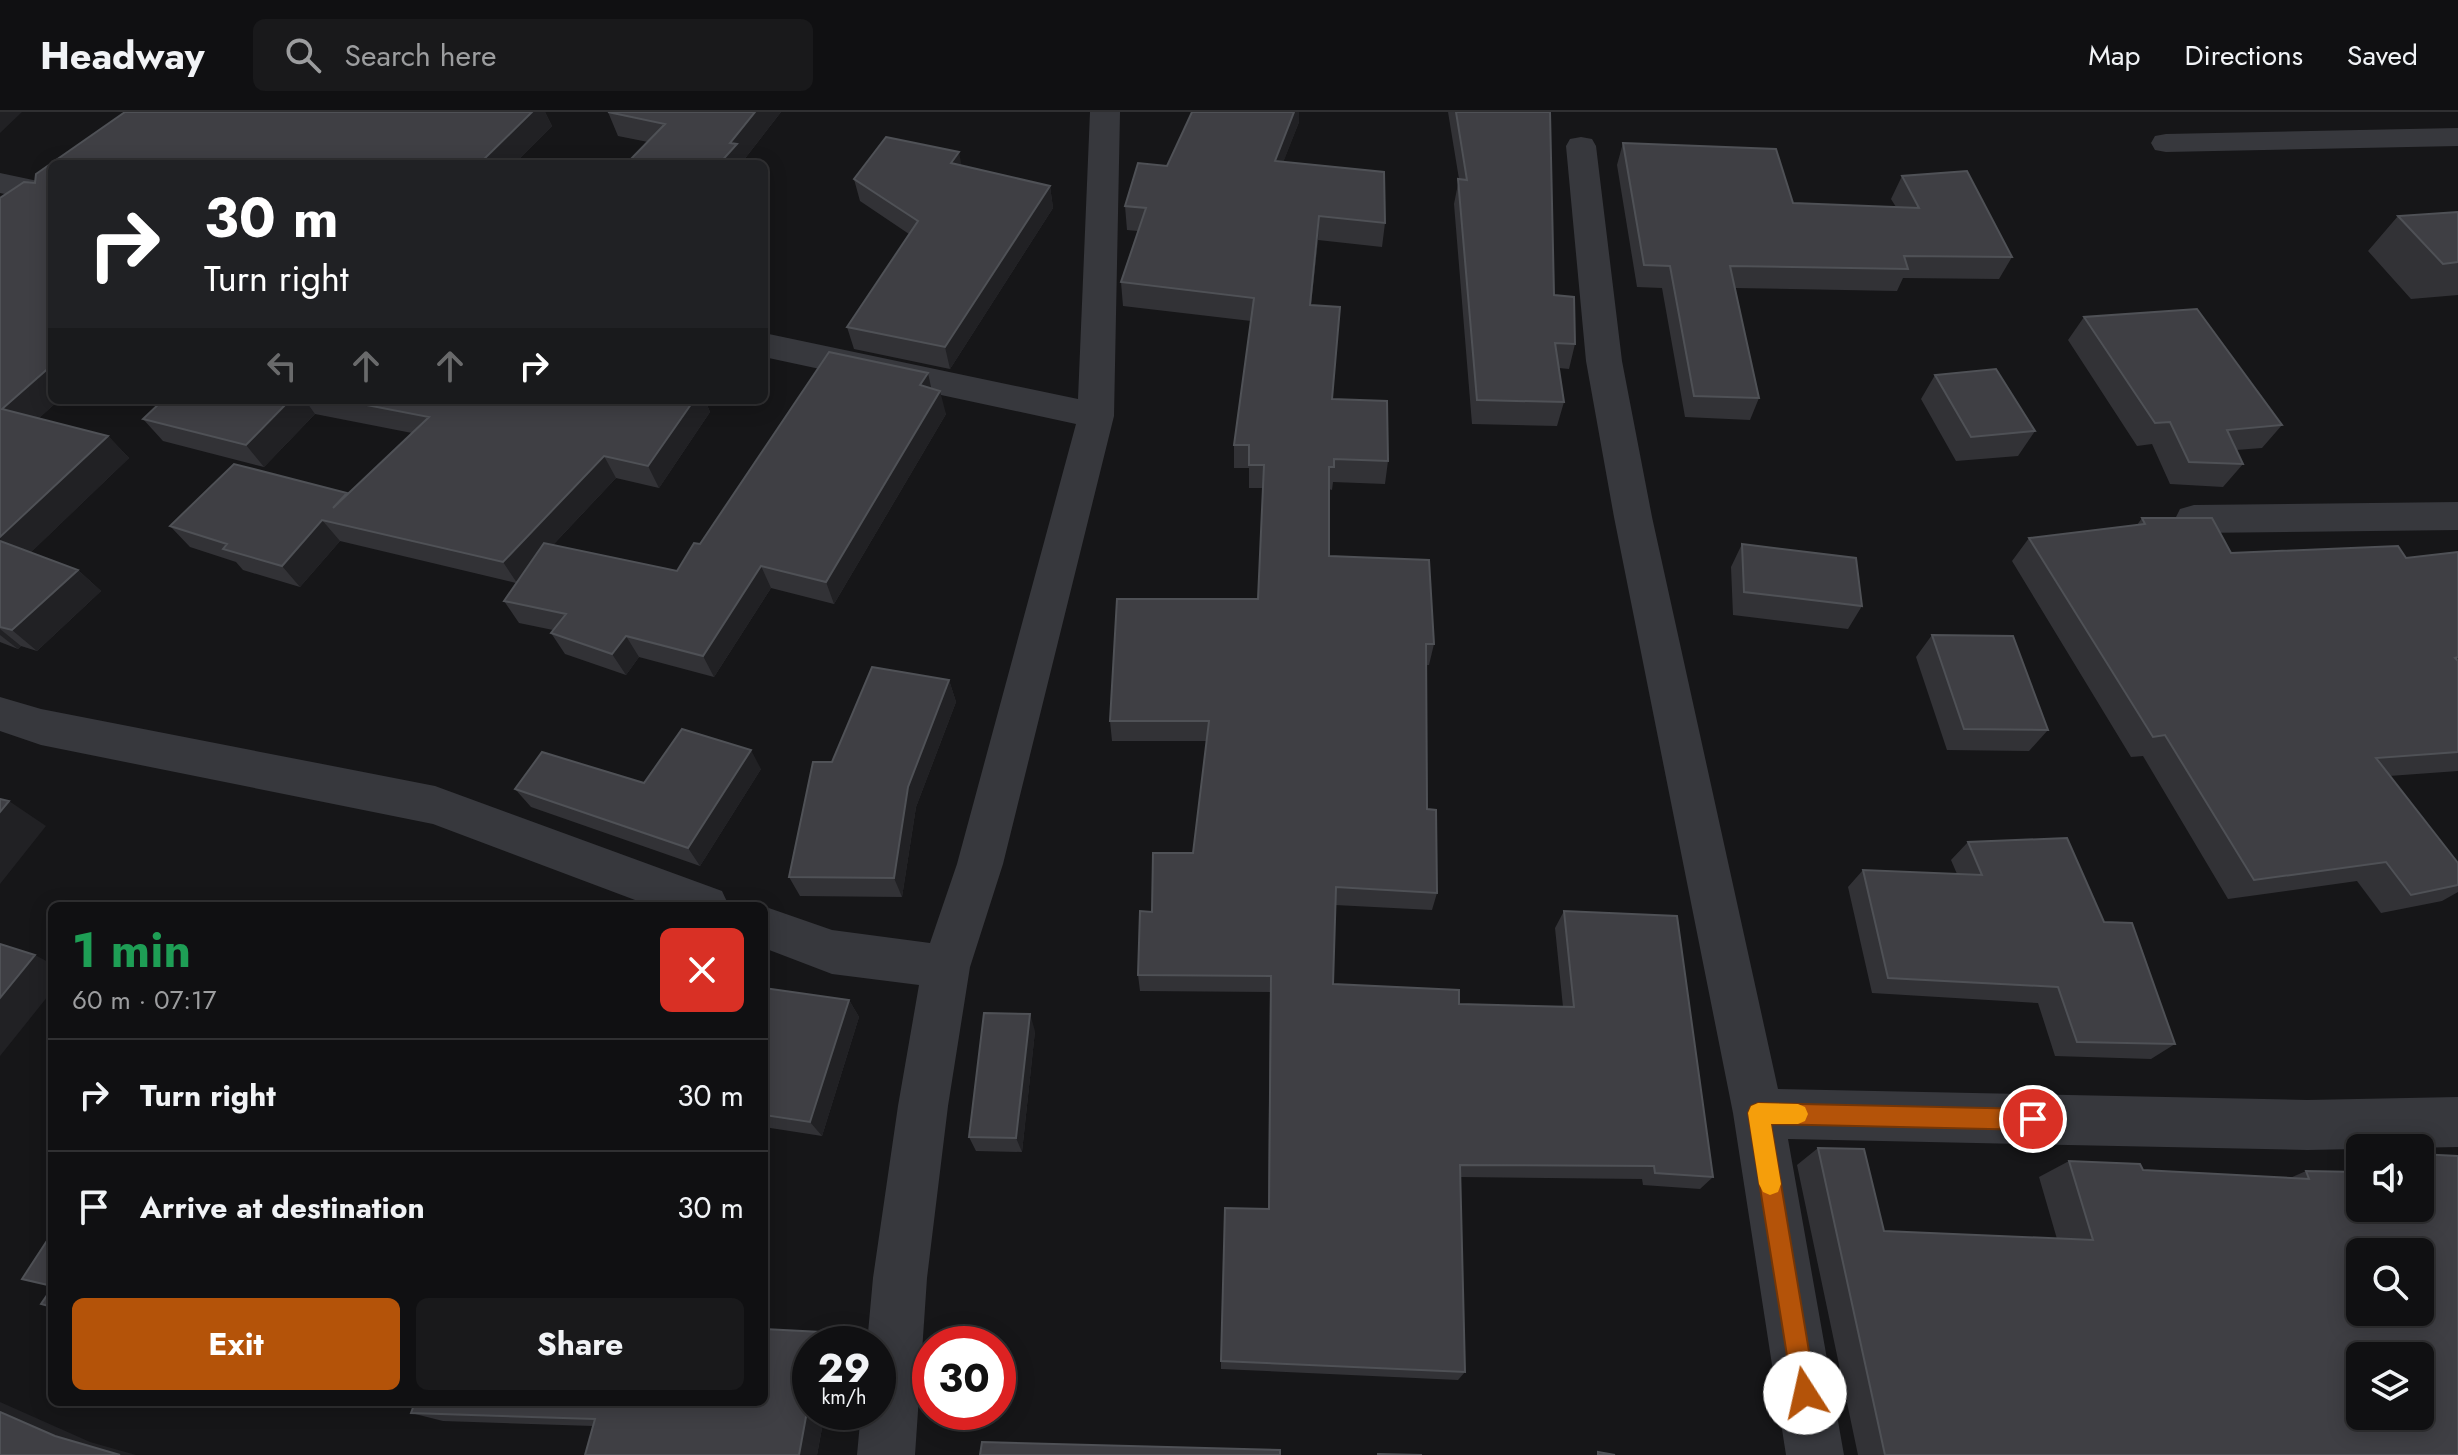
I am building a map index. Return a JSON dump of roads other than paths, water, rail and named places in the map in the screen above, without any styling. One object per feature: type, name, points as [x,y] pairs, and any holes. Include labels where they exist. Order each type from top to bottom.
[{"type":"street","points":[[886,1455],[900,1278],[923,1106],[946,967],[980,864],[1096,416],[1105,112]]},
{"type":"street","points":[[2166,143],[2458,137]]},
{"type":"street","points":[[1581,146],[1607,377],[1633,517],[1758,1113],[1815,1455]]},
{"type":"street","points":[[0,183],[48,193]]},
{"type":"street","points":[[768,346],[1096,416]]},
{"type":"street","points":[[2194,519],[2458,516]]},
{"type":"street","points":[[0,714],[41,727],[435,805],[695,902]]},
{"type":"street","points":[[768,928],[832,952],[946,967]]},
{"type":"street","points":[[1758,1113],[2307,1125],[2458,1122]]}]
